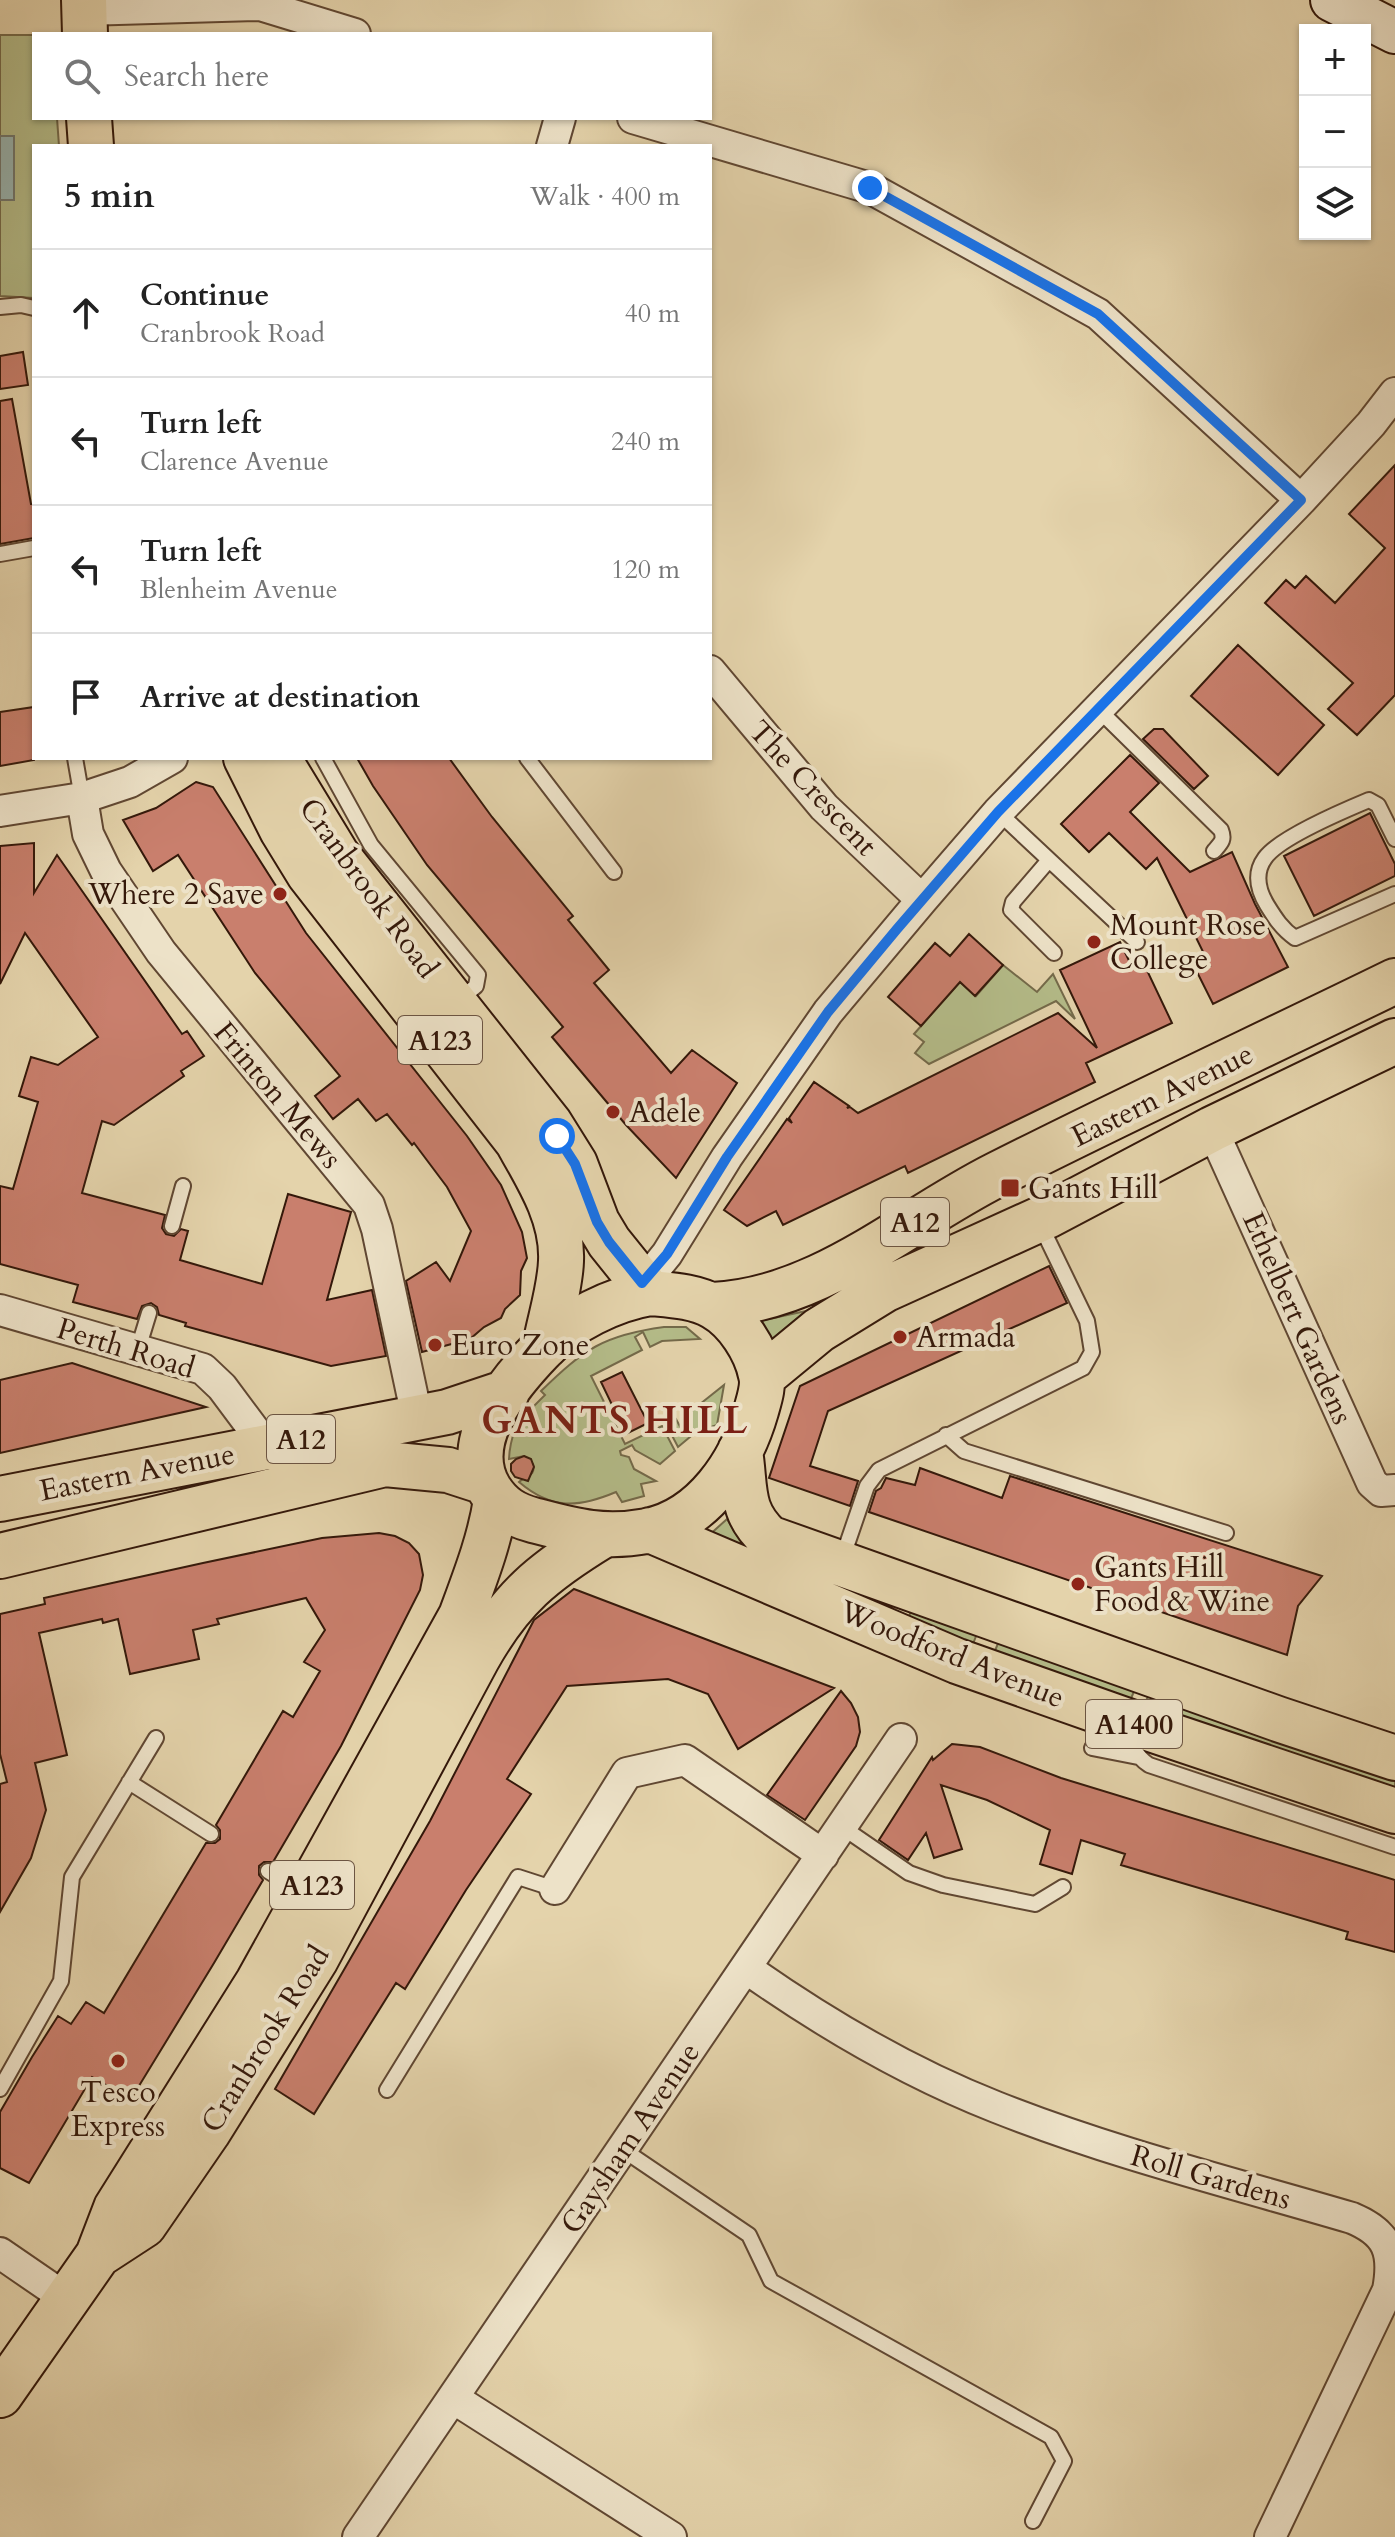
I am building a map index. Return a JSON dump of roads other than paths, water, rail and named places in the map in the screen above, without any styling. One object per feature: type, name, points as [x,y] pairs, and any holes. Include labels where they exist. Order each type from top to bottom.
[{"type":"main road","points":[[1332,0],[1395,32]]},
{"type":"main road","points":[[89,120],[91,144]]},
{"type":"main road","name":"Cranbrook Road","points":[[247,760],[282,830],[342,919],[550,1124],[575,1164],[597,1222],[642,1290]]},
{"type":"main road","name":"Cranbrook Road","points":[[279,760],[337,855],[442,1015],[540,1181],[559,1233],[561,1263],[545,1346]]},
{"type":"main road","name":"Eastern Avenue","points":[[712,1305],[738,1304],[781,1293],[835,1270],[994,1176],[1395,981]]},
{"type":"main road","name":"Eastern Avenue","points":[[762,1377],[819,1330],[884,1290],[1038,1220],[1212,1129],[1395,1041]]},
{"type":"main road","points":[[507,1392],[545,1346],[585,1317],[642,1290]]},
{"type":"main road","name":"A12","points":[[642,1290],[679,1295],[712,1305]]},
{"type":"main road","points":[[712,1305],[730,1318],[743,1335],[762,1377]]},
{"type":"main road","name":"A12","points":[[490,1491],[508,1511],[526,1518],[602,1536],[650,1530],[695,1508],[727,1475],[754,1419],[762,1377]]},
{"type":"main road","name":"Eastern Avenue","points":[[0,1499],[466,1407],[507,1392]]},
{"type":"main road","name":"A123","points":[[490,1491],[481,1465],[481,1448],[492,1412],[507,1392]]},
{"type":"main road","name":"Woodford Avenue","points":[[740,1451],[743,1492],[749,1513],[757,1528],[769,1538],[1395,1758]]},
{"type":"main road","name":"Eastern Avenue","points":[[0,1556],[385,1464],[448,1470],[490,1491]]},
{"type":"main road","name":"Cranbrook Road","points":[[0,2395],[98,2255],[116,2208],[258,1982],[461,1616],[493,1520],[490,1491]]},
{"type":"main road","name":"Woodford Avenue","points":[[650,1530],[1134,1740],[1395,1811]]},
{"type":"main road","name":"Cranbrook Road","points":[[98,2255],[144,2225],[208,2132],[316,1959],[503,1615],[519,1596],[567,1557],[602,1536]]},
{"type":"street","points":[[84,15],[260,5],[348,32]]},
{"type":"street","points":[[553,144],[559,120]]},
{"type":"street","points":[[640,120],[870,188],[1098,314],[1301,500]]},
{"type":"street","points":[[642,1290],[727,1157],[828,1012],[922,900],[998,812],[1301,500],[1371,424],[1395,393]]},
{"type":"street","name":"The Crescent","points":[[712,673],[824,807],[922,900]]},
{"type":"street","points":[[0,811],[82,798],[130,782],[168,760]]},
{"type":"street","name":"Frinton Mews","points":[[82,798],[88,834],[106,871],[161,952],[369,1205],[377,1229],[417,1417]]},
{"type":"street","name":"Ethelbert Gardens","points":[[1212,1129],[1372,1483],[1381,1491],[1395,1490]]},
{"type":"street","name":"Perth Road","points":[[0,1310],[203,1369],[222,1387],[266,1446]]},
{"type":"street","name":"Gaysham Avenue","points":[[358,2537],[901,1739]]},
{"type":"street","points":[[555,1889],[627,1773],[685,1760],[823,1855]]},
{"type":"street","name":"Roll Gardens","points":[[746,1968],[843,2033],[994,2106],[1102,2146],[1352,2218],[1371,2226],[1382,2237],[1391,2253],[1393,2269],[1388,2290],[1270,2537]]},
{"type":"street","points":[[0,2253],[67,2299]]},
{"type":"street","points":[[453,2398],[671,2537]]},
{"type":"lane","points":[[0,307],[32,308]]},
{"type":"lane","points":[[0,554],[32,548]]},
{"type":"lane","points":[[1098,709],[1221,830],[1224,836],[1214,851]]},
{"type":"lane","points":[[75,760],[82,798]]},
{"type":"lane","points":[[324,760],[371,845],[478,975],[476,986],[442,1015]]},
{"type":"lane","points":[[529,760],[614,872]]},
{"type":"lane","points":[[1395,839],[1378,805],[1369,800],[1281,844],[1265,858],[1257,878],[1263,898],[1282,928],[1295,938],[1395,894]]},
{"type":"lane","points":[[998,812],[1137,942]]},
{"type":"lane","points":[[1049,860],[1013,902],[1011,910],[1054,953]]},
{"type":"lane","points":[[172,1226],[183,1186]]},
{"type":"lane","points":[[840,1565],[867,1486],[879,1470],[1083,1368],[1092,1352],[1087,1321],[1038,1220]]},
{"type":"lane","points":[[138,1349],[149,1313]]},
{"type":"lane","points":[[946,1435],[964,1451],[1226,1533]]},
{"type":"lane","points":[[0,2089],[61,1981],[72,1877],[156,1738]]},
{"type":"lane","points":[[1092,1748],[1134,1740],[1149,1765],[1395,1847]]},
{"type":"lane","points":[[129,1782],[211,1834]]},
{"type":"lane","points":[[842,1827],[909,1873],[943,1885],[1035,1904],[1063,1887]]},
{"type":"lane","points":[[268,1871],[306,1895]]},
{"type":"lane","points":[[387,2090],[518,1877],[555,1889]]},
{"type":"lane","points":[[622,2149],[749,2235],[771,2281],[1051,2437],[1064,2461],[1033,2521]]},
{"type":"water","points":[[0,136],[14,136],[14,200],[0,200]]},
{"type":"place","name":"Where 2 Save","points":[[280,894]]},
{"type":"place","name":"Mount Rose College","points":[[1094,942]]},
{"type":"place","name":"Adele","points":[[613,1112]]},
{"type":"place","name":"Gants Hill","points":[[1010,1188]]},
{"type":"place","name":"Armada","points":[[900,1337]]},
{"type":"place","name":"Euro Zone","points":[[435,1345]]},
{"type":"place","name":"Gants Hill Food & Wine","points":[[1078,1584]]},
{"type":"place","name":"Tesco Express","points":[[118,2061]]},
{"type":"district","name":"GANTS HILL","points":[[615,1420]]}]
